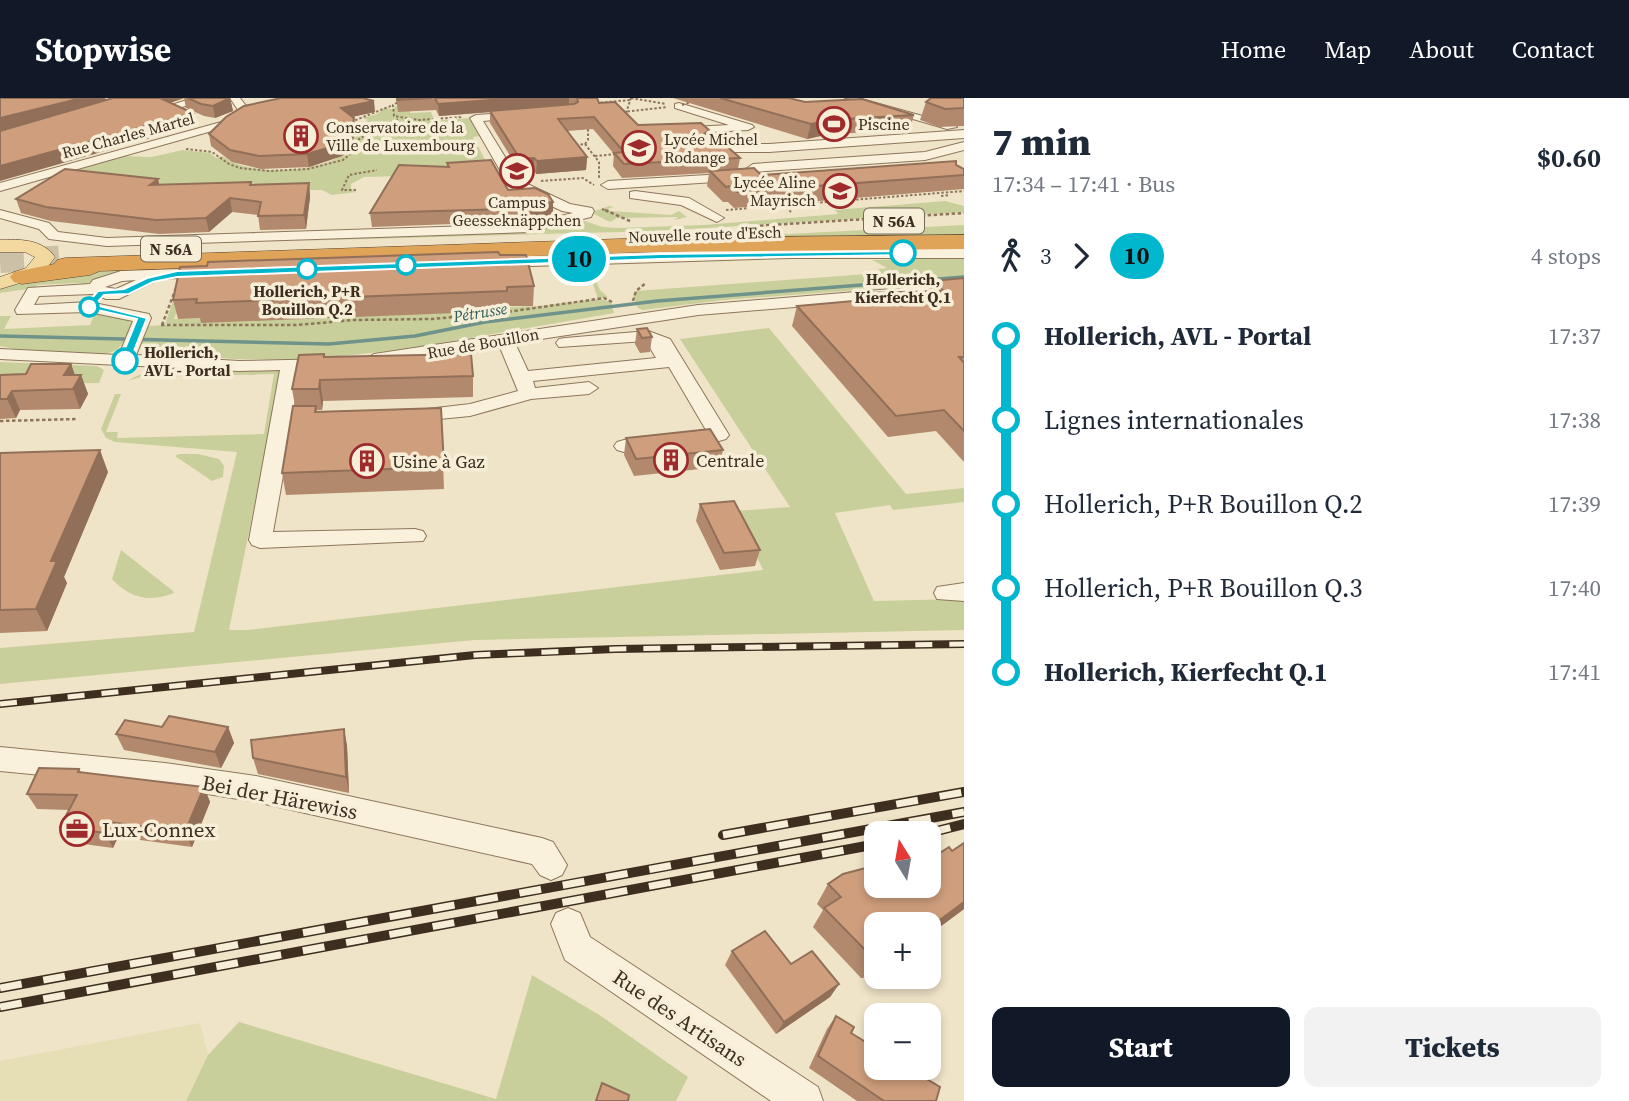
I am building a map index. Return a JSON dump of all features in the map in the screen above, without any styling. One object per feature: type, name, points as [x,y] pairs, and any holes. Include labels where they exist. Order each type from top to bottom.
[{"type":"highway","name":"Nouvelle route d'Esch","points":[[67,261],[379,250],[964,221]]},
{"type":"highway","name":"N 56A","points":[[825,228],[879,222]]},
{"type":"highway","name":"N 56A","points":[[38,238],[65,252],[304,244],[379,250]]},
{"type":"highway","name":"Nouvelle route d'Esch","points":[[379,250],[737,243],[964,242]]},
{"type":"highway","points":[[6,282],[70,269],[297,261],[379,250]]},
{"type":"main road","points":[[0,225],[13,241],[38,238]]},
{"type":"main road","points":[[0,246],[38,238]]},
{"type":"main road","points":[[6,282],[43,264],[45,257],[38,238]]},
{"type":"street","points":[[205,98],[168,108],[216,127]]},
{"type":"street","name":"Rue Charles Martel","points":[[0,187],[229,123],[242,114],[244,109],[235,98]]},
{"type":"street","points":[[880,98],[960,133]]},
{"type":"street","points":[[850,102],[960,133]]},
{"type":"street","points":[[850,102],[960,133]]},
{"type":"street","points":[[678,106],[748,127],[765,138],[776,139],[783,136],[780,140]]},
{"type":"street","points":[[531,115],[476,118],[514,183],[562,206],[589,211]]},
{"type":"street","points":[[660,133],[748,127]]},
{"type":"street","points":[[721,128],[780,140]]},
{"type":"street","points":[[710,148],[780,140],[960,133]]},
{"type":"street","points":[[603,181],[761,176],[753,168],[945,156],[960,133]]},
{"type":"street","points":[[603,181],[623,193],[684,201],[720,214]]},
{"type":"street","points":[[499,184],[529,182]]},
{"type":"street","points":[[0,187],[8,192],[0,195]]},
{"type":"street","points":[[0,214],[38,238],[131,241],[219,235],[529,228],[589,211]]},
{"type":"street","points":[[38,238],[154,240]]},
{"type":"street","points":[[131,347],[143,318],[89,307],[23,310],[34,291],[99,291],[177,274],[687,256],[964,253]]},
{"type":"street","points":[[118,313],[130,285]]},
{"type":"street","name":"Rue de Bouillon","points":[[0,354],[131,347],[239,366],[349,362],[505,339],[636,309],[964,288]]},
{"type":"street","points":[[89,307],[99,291]]},
{"type":"street","points":[[624,446],[719,435],[660,337],[636,309]]},
{"type":"street","points":[[395,416],[450,415],[495,406],[525,385],[667,362],[653,338],[648,337],[565,343]]},
{"type":"street","points":[[505,339],[525,385]]},
{"type":"street","points":[[290,365],[283,419],[260,540],[415,536]]},
{"type":"street","points":[[525,385],[673,380]]},
{"type":"street","points":[[283,419],[339,418]]},
{"type":"street","name":"Bei der Härewiss","points":[[0,759],[165,775],[256,789],[542,852],[551,865]]},
{"type":"street","name":"Rue des Artisans","points":[[568,924],[578,948],[804,1101]]},
{"type":"path","points":[[345,124],[376,113],[378,109],[405,98]]},
{"type":"path","points":[[588,104],[631,99],[678,106]]},
{"type":"path","points":[[626,113],[631,99]]},
{"type":"path","points":[[615,110],[626,113],[678,106],[693,101]]},
{"type":"path","points":[[394,104],[408,105]]},
{"type":"path","points":[[394,104],[392,113],[401,118]]},
{"type":"path","points":[[351,140],[359,139],[401,118],[476,118]]},
{"type":"path","points":[[351,122],[379,127]]},
{"type":"path","points":[[583,123],[590,135],[585,144]]},
{"type":"path","points":[[218,154],[222,161],[240,168],[267,172],[298,171],[342,160],[356,150],[359,139]]},
{"type":"path","points":[[569,145],[585,144]]},
{"type":"path","points":[[529,182],[583,178],[596,186],[603,181],[601,167],[585,144]]},
{"type":"path","points":[[177,148],[228,153]]},
{"type":"path","points":[[595,156],[619,154]]},
{"type":"path","points":[[356,190],[342,190],[349,175],[377,170]]},
{"type":"path","points":[[720,214],[767,206],[964,191]]},
{"type":"path","points":[[941,195],[959,194],[956,192]]},
{"type":"path","points":[[767,206],[770,209],[787,208],[791,212]]},
{"type":"path","points":[[589,211],[632,222]]},
{"type":"path","points":[[636,309],[636,291],[646,283]]},
{"type":"path","points":[[172,325],[296,326],[354,320],[432,320],[604,298],[614,303]]},
{"type":"path","points":[[0,421],[77,419]]},
{"type":"shaded area","points":[[200,1023],[208,1055],[186,1101],[0,1101],[0,1061]]},
{"type":"green space","points":[[410,98],[410,113],[431,112],[433,117],[429,121],[471,118],[481,136],[473,137],[489,167],[406,176],[364,177],[351,184],[351,190],[357,192],[332,195],[322,190],[186,190],[55,176],[124,156],[151,157],[183,150],[210,153],[216,158],[223,156],[251,168],[306,168],[339,157],[350,149],[351,127],[368,120],[363,118],[377,114],[384,108],[392,109]]},
{"type":"green space","points":[[945,201],[964,206],[964,212],[657,231],[294,241],[470,232],[579,219],[603,227],[620,228],[704,225],[838,214],[835,210]]},
{"type":"green space","points":[[614,207],[608,209],[610,211],[671,215],[679,211],[687,217],[674,220],[678,217],[617,218],[610,222],[594,214],[595,211]]},
{"type":"green space","points":[[964,225],[964,239],[665,240]]},
{"type":"green space","points":[[964,259],[964,282],[724,300],[643,310],[638,308],[633,295],[636,291],[881,273],[878,269],[887,268],[872,260]]},
{"type":"green space","points":[[216,267],[122,273],[90,285],[37,285],[35,288],[0,293],[0,288],[9,285],[69,272]]},
{"type":"green space","points":[[594,276],[600,290],[608,297],[600,299],[611,302],[614,313],[407,349],[296,360],[147,353],[140,347],[149,326],[180,324],[165,324],[175,295],[177,311],[174,319],[538,306],[598,299],[592,281],[584,281],[582,277]]},
{"type":"green space","points":[[95,313],[127,319],[131,323],[125,340],[114,351],[102,354],[0,346],[0,316],[11,316],[4,329],[90,325]]},
{"type":"green space","points":[[769,328],[906,494],[964,488],[964,502],[893,510],[890,505],[835,513],[874,601],[964,599],[964,630],[475,640],[0,684],[0,648],[194,632],[237,452],[115,442],[106,438],[101,429],[115,394],[121,394],[106,432],[118,432],[117,438],[264,434],[274,374],[141,377],[127,381],[154,367],[282,370],[229,630],[248,630],[763,570],[735,511],[790,507],[680,339]]},
{"type":"green space","points":[[0,362],[97,366],[104,370],[99,383],[39,384],[0,394]]},
{"type":"green space","points":[[198,454],[219,459],[224,466],[223,477],[212,481],[175,456]]},
{"type":"green space","points":[[121,550],[174,593],[148,598],[126,591],[112,579]]},
{"type":"green space","points":[[532,975],[601,1016],[688,1077],[676,1101],[186,1101],[208,1055],[239,1022],[496,1099]]},
{"type":"building","points":[[0,98],[82,98],[0,118]]},
{"type":"building","points":[[113,98],[160,98],[193,113],[0,166],[0,131]]},
{"type":"building","points":[[188,98],[230,98],[213,106]]},
{"type":"building","points":[[281,98],[363,98],[374,101],[341,108],[354,118],[351,134],[341,144],[307,154],[259,156],[230,150],[209,134],[226,117],[244,106]]},
{"type":"building","points":[[397,98],[432,98],[397,100]]},
{"type":"building","points":[[435,98],[518,98],[438,104]]},
{"type":"building","points":[[577,98],[597,98],[599,103],[615,102],[638,125],[701,123],[709,130],[704,134],[705,137],[712,142],[722,142],[740,158],[624,164],[614,153],[624,152],[594,117],[558,119],[587,157],[537,161],[534,158],[520,159],[490,111],[574,104],[578,102]]},
{"type":"building","points":[[720,98],[789,98],[805,102],[862,99],[914,115],[829,120],[811,124]]},
{"type":"building","points":[[931,98],[964,98],[964,108],[945,109],[926,102]]},
{"type":"building","points":[[491,160],[508,190],[535,188],[548,194],[553,202],[506,209],[370,213],[399,165],[449,167],[447,163]]},
{"type":"building","points":[[956,161],[956,165],[964,169],[964,175],[737,192],[731,186],[726,187],[710,171],[754,168],[761,175]]},
{"type":"building","points":[[65,169],[158,179],[150,185],[309,183],[304,215],[258,216],[261,202],[230,198],[206,218],[156,220],[46,207],[16,199]]},
{"type":"building","points":[[498,252],[500,255],[526,255],[534,286],[507,287],[507,291],[196,303],[197,299],[173,300],[180,267],[207,266],[208,262]]},
{"type":"building","points":[[964,278],[964,357],[959,357],[964,363],[964,431],[944,410],[896,416],[797,306],[865,300],[858,293],[944,291],[932,281]]},
{"type":"building","points":[[647,328],[652,337],[642,338],[637,329]]},
{"type":"building","points":[[324,354],[324,357],[471,354],[473,376],[320,380],[319,389],[292,389],[299,355]]},
{"type":"building","points":[[31,364],[71,364],[64,375],[81,375],[73,389],[12,391],[7,399],[0,399],[0,375],[26,374]]},
{"type":"building","name":"Usine à Gaz","points":[[293,406],[316,406],[315,412],[441,408],[444,467],[282,473]]},
{"type":"building","points":[[710,429],[723,450],[636,459],[626,438]]},
{"type":"building","points":[[100,450],[51,561],[57,561],[36,609],[0,610],[0,453]]},
{"type":"building","points":[[734,501],[760,550],[724,553],[700,504]]},
{"type":"building","points":[[169,716],[228,727],[215,752],[116,734],[125,720],[162,727]]},
{"type":"building","points":[[344,729],[346,777],[253,758],[251,740]]},
{"type":"building","points":[[39,768],[79,769],[78,772],[204,787],[185,832],[110,822],[105,833],[60,827],[77,795],[27,794]]},
{"type":"building","points":[[964,843],[964,902],[941,919],[941,912],[864,912],[864,949],[824,908],[841,897],[828,884],[843,874],[864,868],[864,898],[942,898],[942,852],[949,847],[952,851]]},
{"type":"building","points":[[765,931],[791,964],[812,951],[839,984],[784,1022],[732,951]]},
{"type":"building","points":[[836,1016],[854,1027],[851,1033],[864,1041],[864,1080],[928,1080],[940,1087],[936,1101],[884,1101],[818,1056]]},
{"type":"building","points":[[602,1083],[629,1095],[628,1101],[596,1101]]},
{"type":"waterway","name":"Pétrusse","points":[[0,336],[329,344],[415,336],[485,322],[657,301],[964,277]]},
{"type":"tunnel","points":[[0,261],[69,257]]},
{"type":"railway","points":[[0,704],[475,655],[615,649],[964,644]]},
{"type":"railway","points":[[723,835],[964,792]]},
{"type":"railway","points":[[0,988],[964,812]]},
{"type":"railway","points":[[942,830],[964,824]]},
{"type":"railway","points":[[0,1007],[864,846]]},
{"type":"bus line","name":"10","points":[[125,361],[143,318],[89,307],[101,293],[120,294],[150,280],[177,274],[661,256],[903,253]]},
{"type":"place","name":"Piscine","points":[[834,124]]},
{"type":"place","name":"Conservatoire de la Ville de Luxembourg","points":[[301,136]]},
{"type":"place","name":"Lycée Michel Rodange","points":[[639,148]]},
{"type":"place","name":"Campus Geesseknäppchen","points":[[517,171]]},
{"type":"place","name":"Lycée Aline Mayrisch","points":[[840,191]]},
{"type":"place","name":"Hollerich, Kierfecht Q.1","points":[[903,253]]},
{"type":"place","name":"Hollerich, P+R Bouillon Q.2","points":[[307,269]]},
{"type":"place","name":"Hollerich, AVL - Portal","points":[[125,361]]},
{"type":"place","name":"Centrale","points":[[671,460]]},
{"type":"place","name":"Usine à Gaz","points":[[367,461]]},
{"type":"place","name":"Lux-Connex","points":[[77,829]]}]
